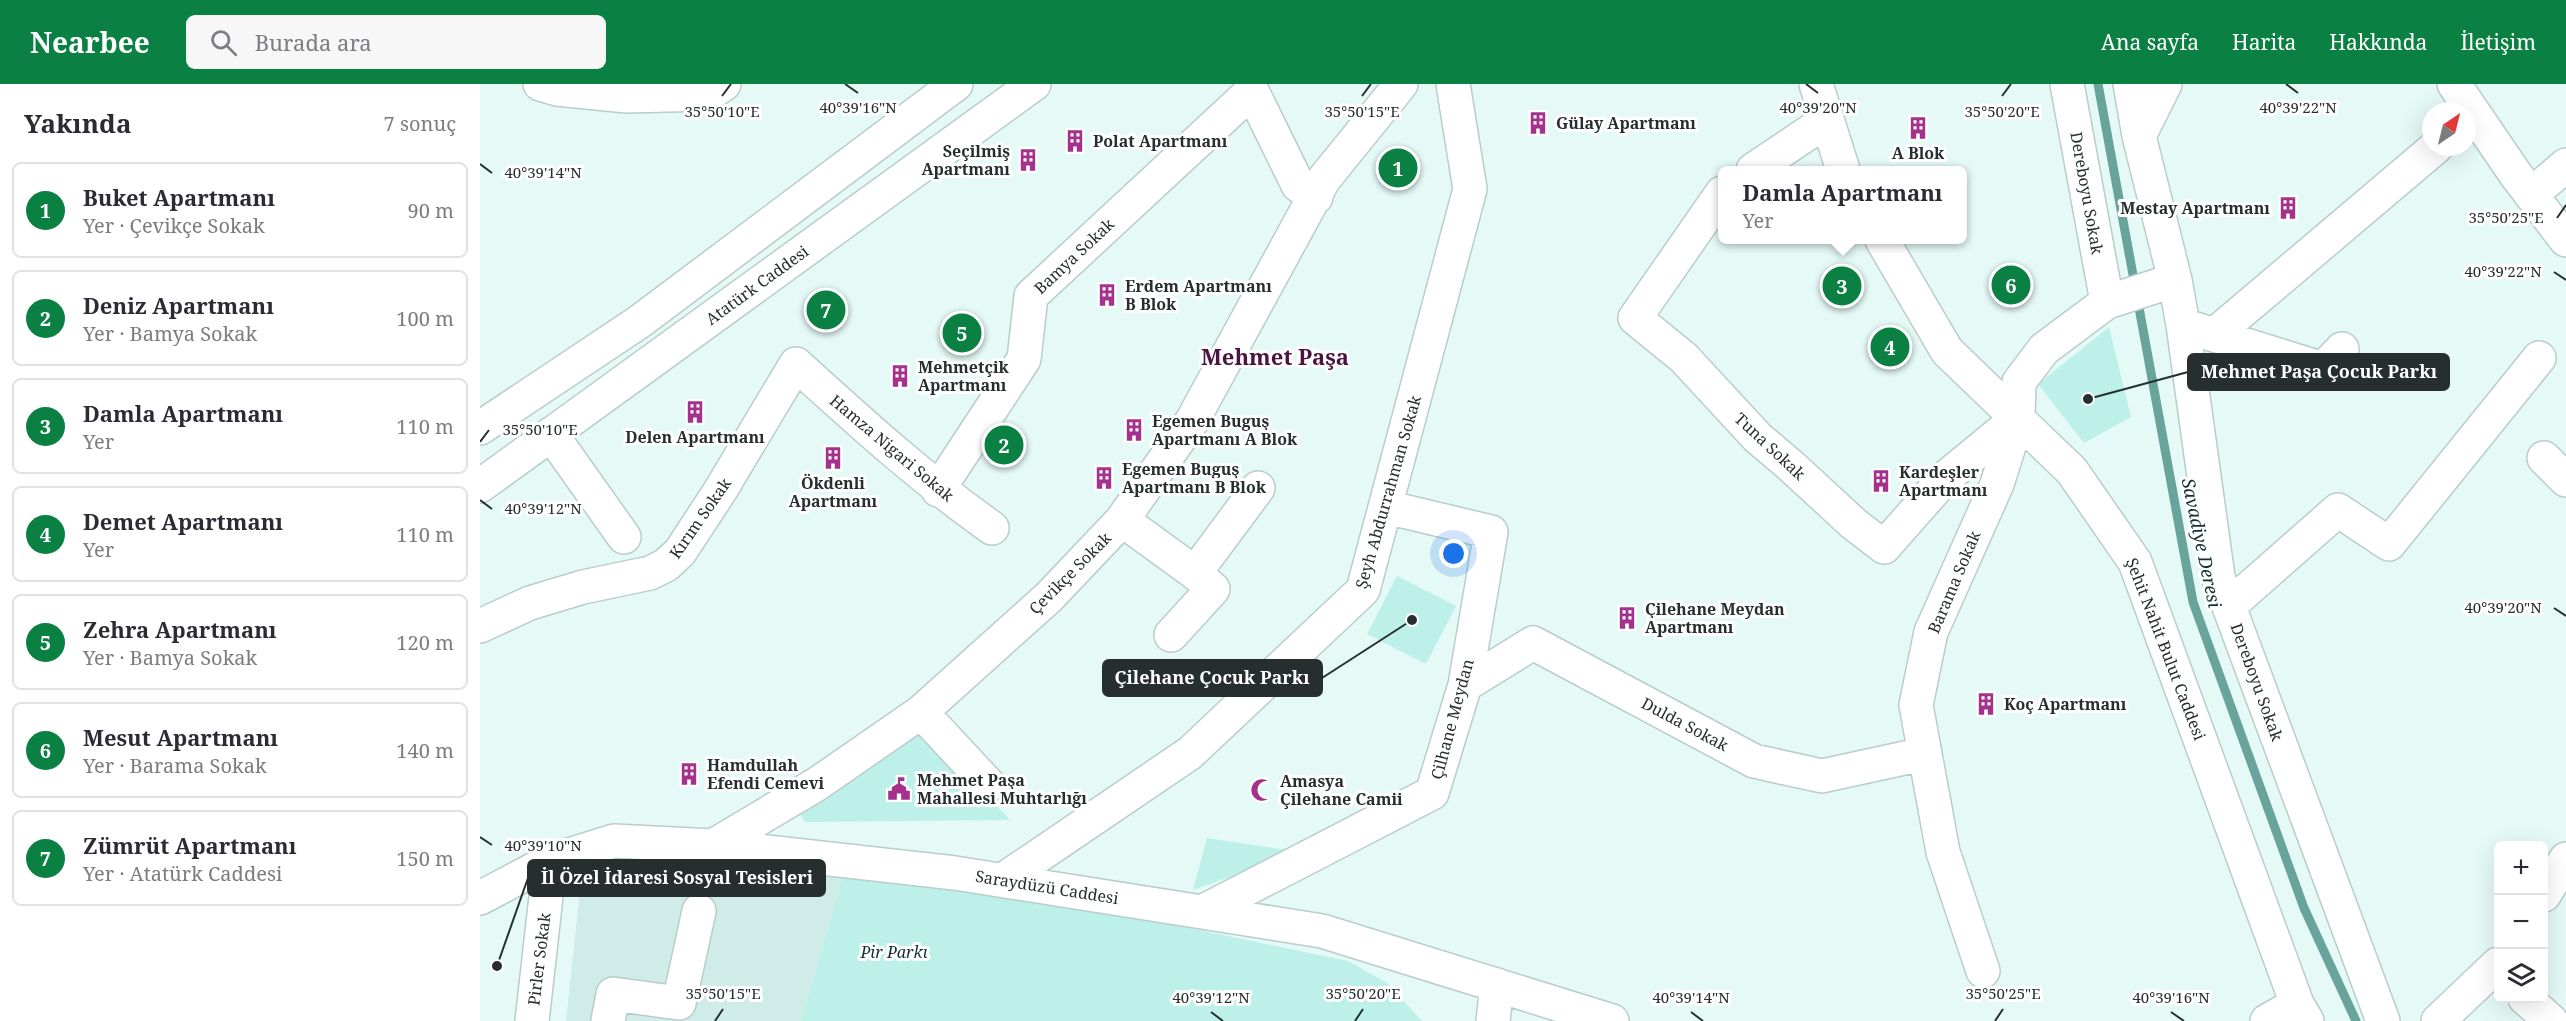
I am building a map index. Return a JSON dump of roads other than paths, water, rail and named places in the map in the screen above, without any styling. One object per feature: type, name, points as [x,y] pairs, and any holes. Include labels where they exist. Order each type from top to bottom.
[{"type":"street","points":[[540,84],[557,89],[709,94],[724,84]]},
{"type":"street","points":[[480,428],[639,322],[956,84]]},
{"type":"street","name":"Atatürk Caddesi","points":[[480,486],[1034,84]]},
{"type":"street","name":"Çevikçe Sokak","points":[[713,846],[817,784],[921,712],[1061,586],[1122,520],[1192,421],[1324,179],[1401,84]]},
{"type":"street","name":"Şeyh Abdurrahman Sokak","points":[[1003,880],[1190,753],[1363,591],[1470,189],[1452,84]]},
{"type":"street","points":[[1816,84],[1841,166]]},
{"type":"street","name":"Dereboyu Sokak","points":[[2067,84],[2107,302]]},
{"type":"street","name":"Dereboyu Sokak","points":[[2130,84],[2168,282],[2183,325],[2218,577],[2383,1021]]},
{"type":"street","points":[[2139,136],[2165,84]]},
{"type":"street","points":[[2454,84],[2463,102]]},
{"type":"street","name":"Bamya Sokak","points":[[938,490],[1024,359],[1031,296],[1252,91],[1298,184],[1316,197]]},
{"type":"street","points":[[1760,166],[1826,121]]},
{"type":"street","points":[[2476,124],[2566,240]]},
{"type":"street","points":[[2214,335],[2425,156]]},
{"type":"street","points":[[2531,195],[2566,165]]},
{"type":"street","name":"Tuna Sokak","points":[[1718,198],[1635,318],[1684,358],[1758,438],[1884,547],[1944,479],[2018,418]]},
{"type":"street","name":"Şehit Nahit Bulut Caddesi","points":[[1884,244],[1947,351],[2072,471],[2136,562],[2302,1012]]},
{"type":"street","name":"Barama Sokak","points":[[1983,971],[1943,852],[1923,754],[1916,705],[1931,632],[1996,484],[2018,418],[2019,381],[2044,349],[2107,302],[2168,282]]},
{"type":"street","points":[[2183,325],[2323,369],[2342,349]]},
{"type":"street","points":[[2229,606],[2338,510],[2389,544],[2539,358]]},
{"type":"street","name":"Hamza Nigari Sokak","points":[[796,364],[890,450],[938,490],[992,528]]},
{"type":"street","name":"Kırım Sokak","points":[[480,626],[530,603],[583,587],[650,573],[666,565],[680,552],[720,491],[796,364]]},
{"type":"street","points":[[552,434],[624,537]]},
{"type":"street","points":[[1195,573],[1258,488]]},
{"type":"street","name":"Çilhane Meydan","points":[[1202,912],[1432,793],[1465,685],[1491,531],[1388,498]]},
{"type":"street","points":[[1122,520],[1195,573],[1213,589],[1171,635]]},
{"type":"street","name":"Dulda Sokak","points":[[1465,685],[1533,643],[1754,761],[1822,776],[1923,754]]},
{"type":"street","points":[[921,712],[989,785]]},
{"type":"street","name":"Saraydüzü Caddesi","points":[[480,898],[550,861],[614,841],[713,846],[955,873],[1322,931],[1612,1021]]},
{"type":"street","points":[[2548,888],[2566,859]]},
{"type":"street","name":"Pirler Sokak","points":[[532,1021],[550,861]]},
{"type":"street","points":[[608,1021],[613,994],[679,1003],[699,910]]},
{"type":"street","points":[[2438,1021],[2494,971]]},
{"type":"street","points":[[1493,1021],[1497,985]]},
{"type":"street","points":[[2530,1003],[2551,1021]]},
{"type":"street","points":[[2268,1021],[2302,1012]]},
{"type":"waterway","name":"Savadiye Deresi","points":[[2098,84],[2193,602],[2304,908],[2356,1021]]},
{"type":"place","name":"Gülay Apartmanı","points":[[1538,123]]},
{"type":"place","name":"A Blok","points":[[1918,128]]},
{"type":"place","name":"Polat Apartmanı","points":[[1075,141]]},
{"type":"place","name":"Seçilmiş Apartmanı","points":[[1028,160]]},
{"type":"place","name":"Buket Apartmanı","points":[[1398,168]]},
{"type":"place","name":"Mestay Apartmanı","points":[[2288,208]]},
{"type":"place","name":"Mesut Apartmanı","points":[[2011,285]]},
{"type":"place","name":"Damla Apartmanı","points":[[1842,286]]},
{"type":"place","name":"Erdem Apartmanı B Blok","points":[[1107,295]]},
{"type":"place","name":"Zümrüt Apartmanı","points":[[826,310]]},
{"type":"place","name":"Zehra Apartmanı","points":[[962,333]]},
{"type":"place","name":"Demet Apartmanı","points":[[1890,347]]},
{"type":"place","name":"Mehmetçik Apartmanı","points":[[900,376]]},
{"type":"place","name":"Mehmet Paşa Çocuk Parkı","points":[[2088,399]]},
{"type":"place","name":"Delen Apartmanı","points":[[695,412]]},
{"type":"place","name":"Egemen Buguş Apartmanı A Blok","points":[[1134,430]]},
{"type":"place","name":"Deniz Apartmanı","points":[[1004,445]]},
{"type":"place","name":"Ökdenli Apartmanı","points":[[833,458]]},
{"type":"place","name":"Egemen Buguş Apartmanı B Blok","points":[[1104,478]]},
{"type":"place","name":"Kardeşler Apartmanı","points":[[1881,481]]},
{"type":"place","name":"Çilehane Meydan Apartmanı","points":[[1627,618]]},
{"type":"place","name":"Çilehane Çocuk Parkı","points":[[1412,620]]},
{"type":"place","name":"Koç Apartmanı","points":[[1986,704]]},
{"type":"place","name":"Hamdullah Efendi Cemevi","points":[[689,774]]},
{"type":"place","name":"Mehmet Paşa Mahallesi Muhtarlığı","points":[[899,789]]},
{"type":"place","name":"Amasya Çilehane Camii","points":[[1262,790]]},
{"type":"place","name":"İl Özel İdaresi Sosyal Tesisleri","points":[[497,966]]},
{"type":"district","name":"Mehmet Paşa","points":[[1275,357]]},
{"type":"park label","name":"Pir Parkı","points":[[894,952]]}]
